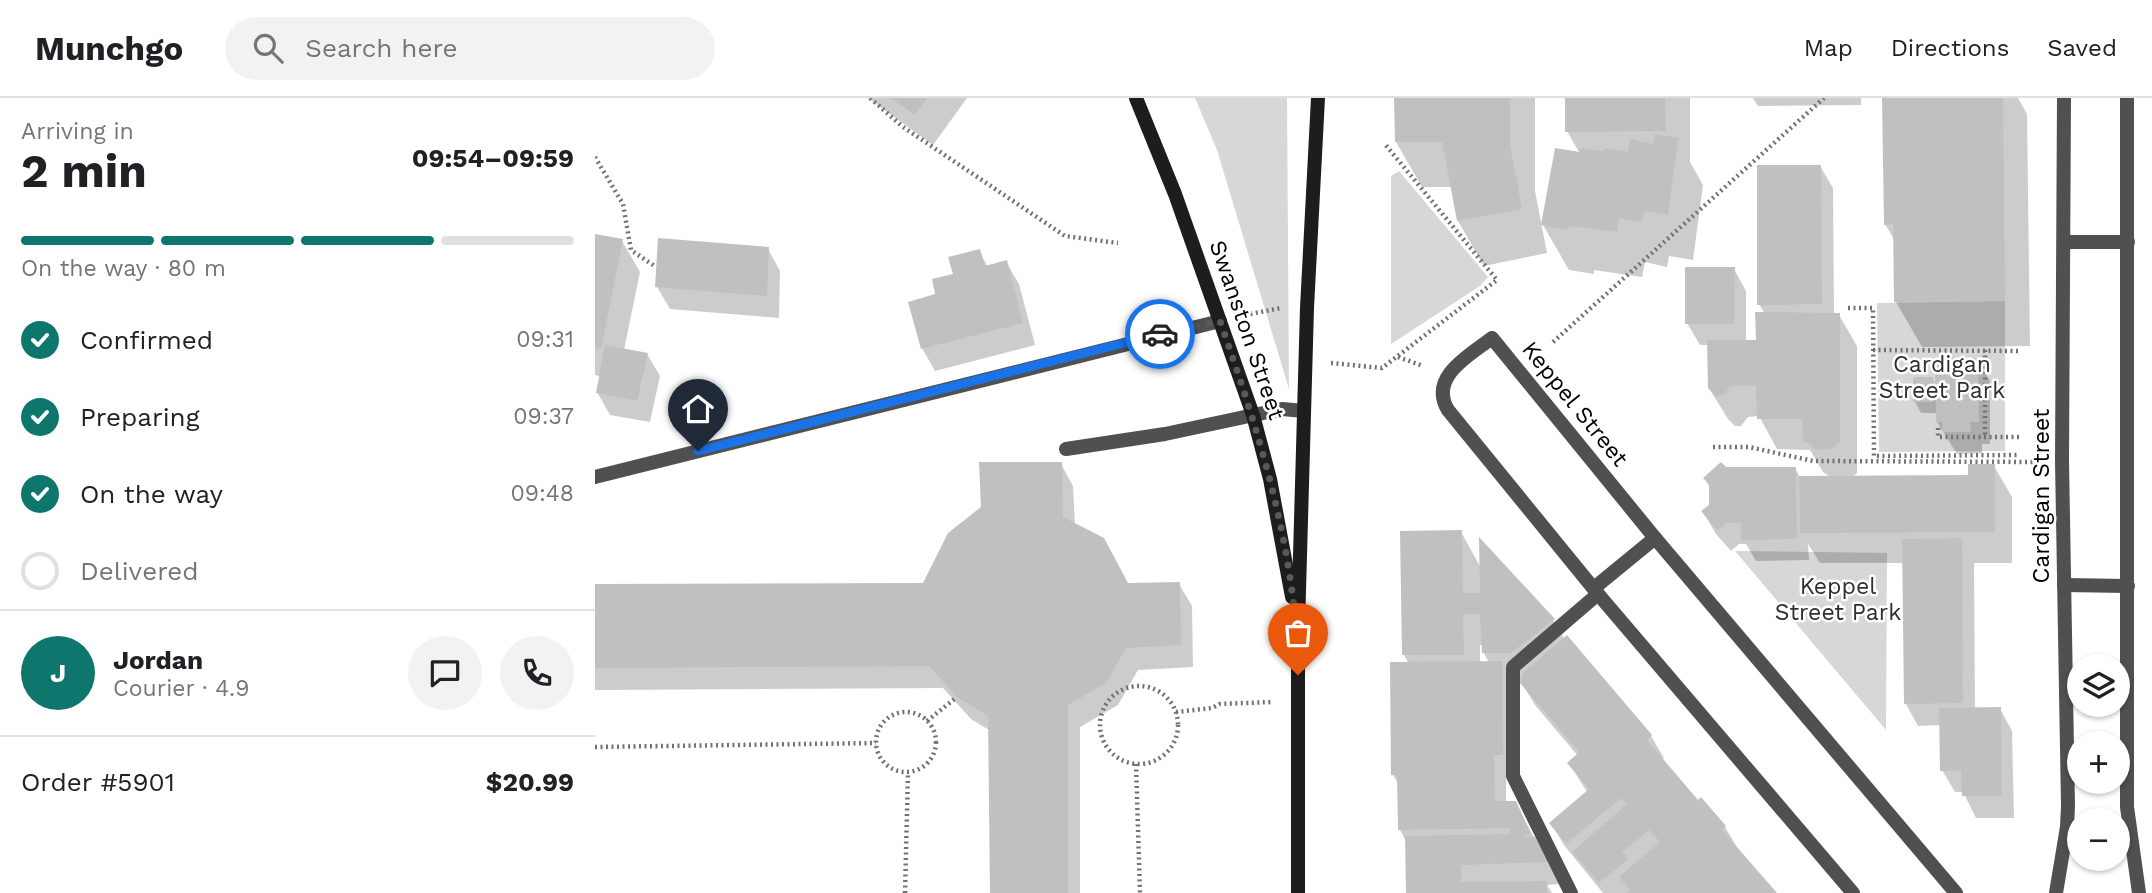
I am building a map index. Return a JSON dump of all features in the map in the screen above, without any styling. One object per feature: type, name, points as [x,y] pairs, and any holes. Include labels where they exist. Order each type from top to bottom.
[{"type":"main road","name":"Swanston Street","points":[[1136,98],[1175,194],[1253,415],[1270,479],[1298,626]]},
{"type":"main road","name":"Swanston Street","points":[[1298,893],[1298,626],[1307,302],[1318,98]]},
{"type":"street","name":"Cardigan Street","points":[[2056,893],[2068,806],[2062,461],[2064,98]]},
{"type":"street","points":[[2127,98],[2127,807],[2139,893]]},
{"type":"street","points":[[2065,242],[2128,242]]},
{"type":"street","points":[[595,477],[1220,321]]},
{"type":"street","name":"Keppel Street","points":[[1853,893],[1596,591],[1448,410],[1443,399],[1443,386],[1453,369],[1492,338],[1655,538],[1956,893]]},
{"type":"street","points":[[1066,450],[1165,434],[1282,409],[1304,411]]},
{"type":"street","points":[[1571,893],[1513,776],[1513,667],[1655,538]]},
{"type":"street","points":[[2064,584],[2128,586]]},
{"type":"path","points":[[870,98],[904,127],[1065,236],[1118,243]]},
{"type":"path","points":[[1553,342],[1824,98]]},
{"type":"path","points":[[1305,361],[1382,368],[1497,280],[1384,143]]},
{"type":"path","points":[[595,157],[623,204],[631,250],[656,267]]},
{"type":"path","points":[[1220,321],[1307,302]]},
{"type":"path","points":[[1848,308],[1873,308],[1874,456],[2019,455]]},
{"type":"path","points":[[1985,350],[1985,436]]},
{"type":"path","points":[[1873,351],[2018,351]]},
{"type":"path","points":[[1938,428],[1938,437],[2019,436]]},
{"type":"path","points":[[1713,447],[1749,447],[1813,461],[2062,461]]},
{"type":"path","points":[[1139,686],[1161,692],[1171,702],[1176,712],[1177,734],[1172,746],[1159,759],[1146,764],[1136,764],[1118,758],[1108,750],[1101,736],[1100,722],[1103,709],[1111,698],[1126,688],[1139,686]]},
{"type":"path","points":[[927,721],[957,697]]},
{"type":"path","points":[[1176,712],[1212,708],[1220,704],[1298,700]]},
{"type":"path","points":[[896,713],[914,713],[931,725],[936,738],[936,749],[924,766],[908,772],[891,768],[883,761],[876,743],[880,726],[896,713]]},
{"type":"path","points":[[595,747],[876,743]]},
{"type":"path","points":[[1136,764],[1140,893]]},
{"type":"path","points":[[905,893],[908,772]]},
{"type":"green space","points":[[1195,98],[1287,98],[1289,389],[1217,150]]},
{"type":"green space","points":[[1399,171],[1488,277],[1480,286],[1391,344],[1391,176]]},
{"type":"green space","name":"Cardigan Street Park","points":[[2005,301],[2005,451],[1879,452],[1877,303]]},
{"type":"green space","name":"Keppel Street Park","points":[[1735,551],[1887,553],[1886,730]]},
{"type":"building","points":[[891,98],[927,98],[915,115]]},
{"type":"building","points":[[1394,98],[1510,98],[1510,144],[1522,209],[1457,221],[1442,142],[1395,142]]},
{"type":"building","points":[[1565,98],[1665,98],[1666,131],[1565,132]]},
{"type":"building","points":[[1882,98],[2003,98],[2005,301],[1894,302],[1893,224],[1884,225]]},
{"type":"building","points":[[1655,134],[1678,138],[1668,215],[1644,211],[1642,222],[1619,218],[1617,232],[1569,226],[1568,230],[1541,225],[1555,148],[1580,152],[1581,148],[1603,151],[1604,148],[1628,152],[1630,139],[1653,144]]},
{"type":"building","points":[[1757,165],[1821,165],[1822,304],[1757,305]]},
{"type":"building","points":[[595,234],[623,239],[601,349],[595,348]]},
{"type":"building","points":[[658,238],[769,247],[767,296],[655,287]]},
{"type":"building","points":[[980,249],[985,266],[1007,260],[1023,323],[921,349],[908,302],[935,294],[932,279],[953,274],[948,257]]},
{"type":"building","points":[[1685,267],[1735,267],[1734,324],[1685,324]]},
{"type":"building","points":[[1755,312],[1840,313],[1840,442],[1830,449],[1816,450],[1803,442],[1802,419],[1757,419],[1756,385],[1730,386],[1724,395],[1715,396],[1708,388],[1707,340],[1756,340]]},
{"type":"building","points":[[605,345],[648,353],[637,401],[596,393]]},
{"type":"building","points":[[1935,358],[1978,358],[1979,422],[1970,422],[1971,432],[1943,432],[1942,422],[1936,422]]},
{"type":"building","points":[[1913,377],[1933,377],[1932,402],[1913,402]]},
{"type":"building","points":[[979,462],[1062,462],[1063,517],[1104,538],[1128,583],[1180,582],[1181,645],[1126,648],[1106,683],[1068,705],[1068,893],[990,893],[988,716],[957,697],[929,666],[595,668],[595,584],[923,583],[948,533],[981,507]]},
{"type":"building","points":[[1721,462],[1726,467],[1796,467],[1797,539],[1741,540],[1741,523],[1727,523],[1717,530],[1701,511],[1709,505],[1709,484],[1703,478]]},
{"type":"building","points":[[1968,464],[1995,464],[1995,532],[1800,533],[1799,476],[1968,475]]},
{"type":"building","points":[[1462,530],[1463,593],[1480,593],[1479,537],[1555,619],[1511,653],[1482,653],[1480,614],[1463,614],[1464,655],[1402,655],[1400,531]]},
{"type":"building","points":[[1962,538],[1963,703],[1904,704],[1902,539]]},
{"type":"building","points":[[1567,635],[1652,735],[1647,740],[1698,800],[1701,797],[1726,826],[1722,830],[1777,893],[1626,893],[1630,890],[1619,877],[1660,842],[1649,830],[1622,852],[1628,859],[1599,883],[1572,852],[1627,804],[1621,798],[1566,844],[1549,823],[1589,789],[1567,763],[1579,752],[1520,683],[1524,672]]},
{"type":"building","points":[[1502,661],[1503,755],[1494,755],[1495,801],[1516,801],[1531,834],[1525,834],[1525,837],[1535,837],[1549,862],[1461,865],[1461,882],[1547,881],[1547,893],[1406,893],[1405,836],[1510,834],[1510,828],[1398,830],[1397,775],[1391,775],[1390,662]]},
{"type":"building","points":[[2001,707],[2002,796],[1962,796],[1961,770],[1940,771],[1939,708]]},
{"type":"way so far","points":[[1160,334],[1220,321],[1253,415],[1270,479],[1298,626],[1298,675]]},
{"type":"route","points":[[698,451],[1160,334]]}]
